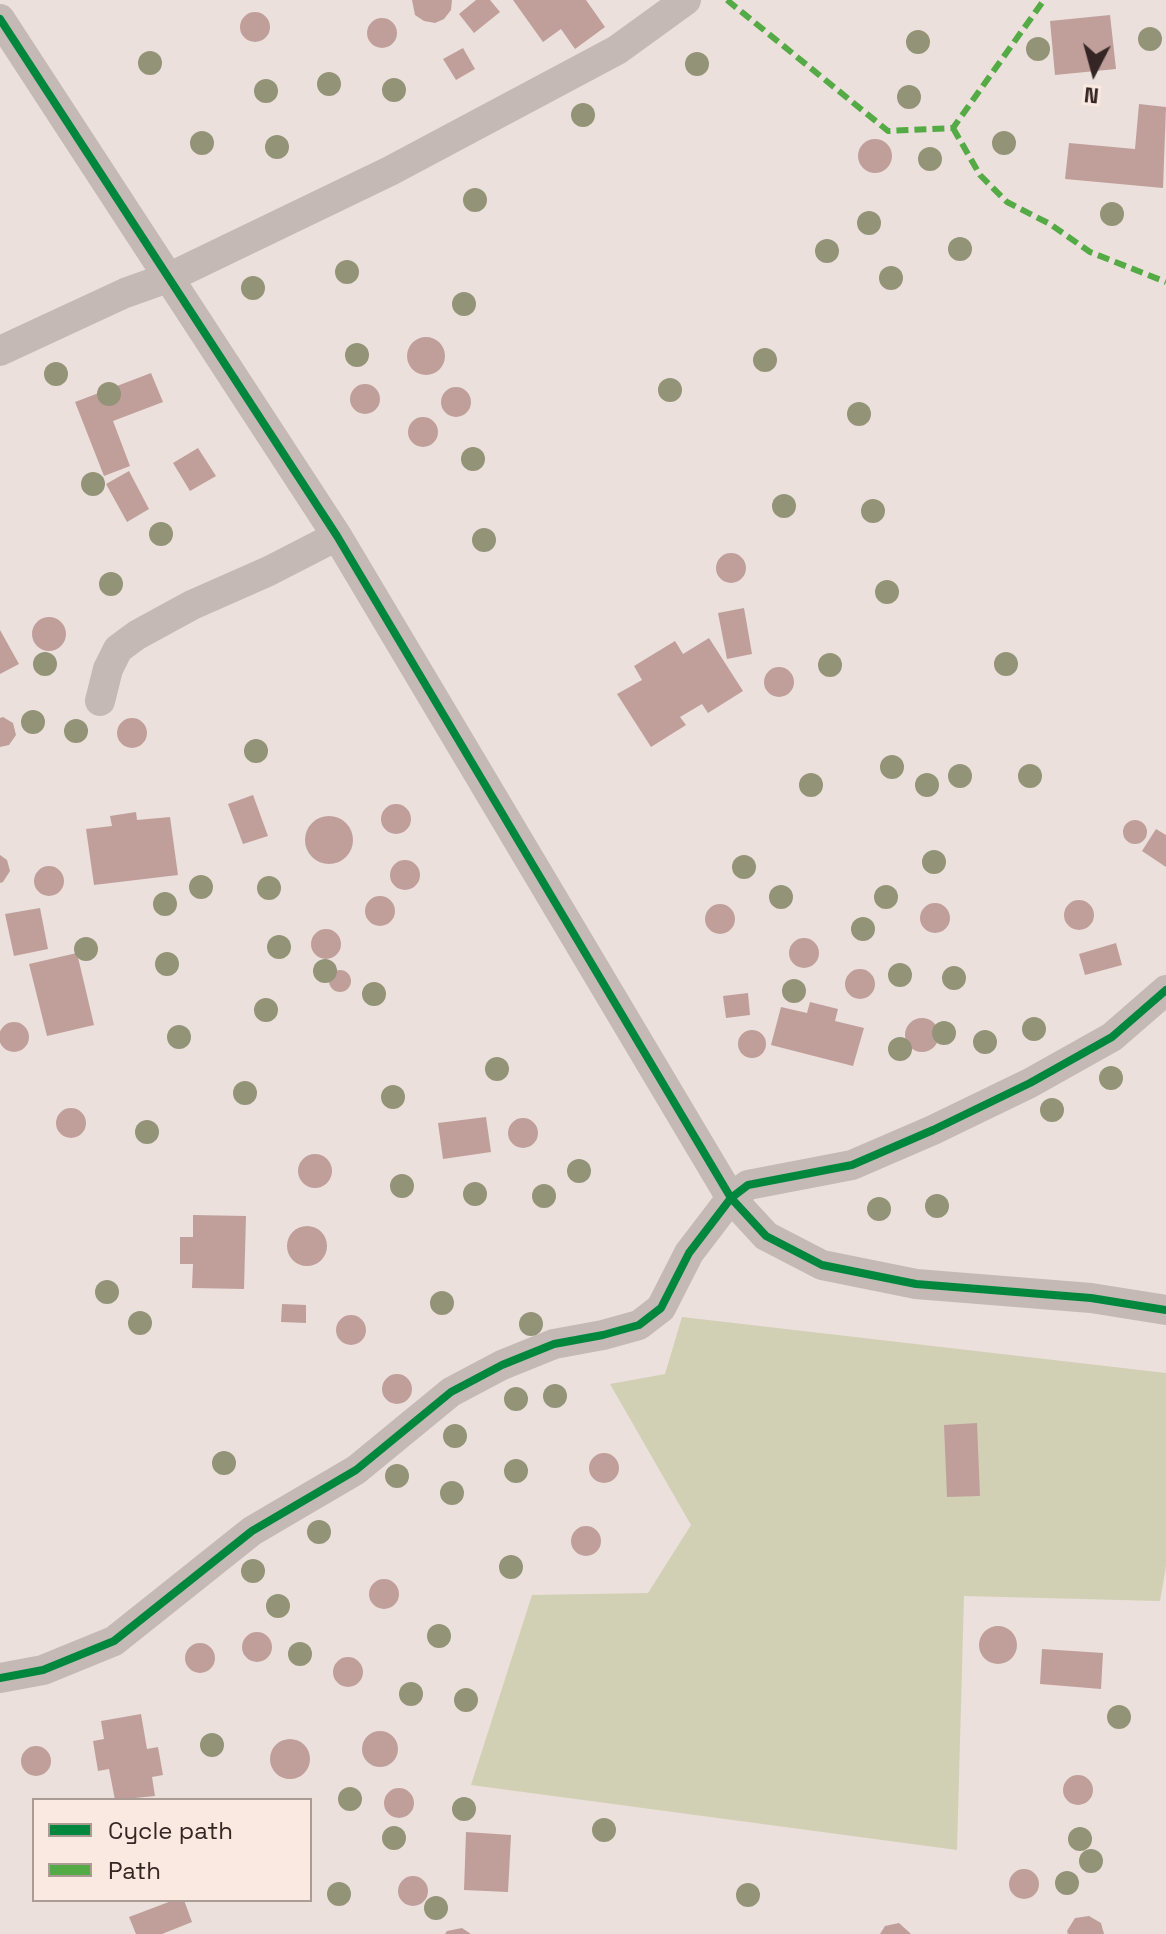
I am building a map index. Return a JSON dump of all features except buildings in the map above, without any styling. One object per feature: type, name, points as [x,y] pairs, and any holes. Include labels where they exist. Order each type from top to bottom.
[{"type":"street","points":[[0,351],[125,293],[170,277],[390,171],[617,50],[686,0]]},
{"type":"street","points":[[0,19],[337,536],[731,1198],[766,1236],[822,1265],[916,1284],[1091,1298],[1166,1310]]},
{"type":"street","points":[[100,701],[108,669],[118,649],[137,635],[192,605],[337,536]]},
{"type":"street","points":[[0,1678],[43,1670],[114,1641],[252,1531],[356,1470],[451,1392],[502,1365],[554,1344],[639,1325],[661,1308],[689,1253],[731,1198],[748,1185],[852,1165],[933,1130],[1030,1083],[1112,1037],[1166,990]]},
{"type":"green space","points":[[682,1317],[1166,1373],[1166,1566],[1160,1601],[964,1596],[957,1850],[471,1785],[532,1595],[648,1593],[691,1525],[610,1384],[665,1374]]},
{"type":"marked path","points":[[727,0],[888,131],[953,128],[1044,0]]},
{"type":"marked path","points":[[953,128],[980,175],[1007,202],[1050,224],[1090,252],[1166,282]]},
{"type":"cycle path","points":[[0,19],[337,536],[731,1198],[766,1236],[822,1265],[916,1284],[1091,1298],[1166,1310]]},
{"type":"cycle path","points":[[0,1678],[43,1670],[114,1641],[252,1531],[356,1470],[451,1392],[502,1365],[554,1344],[639,1325],[661,1308],[689,1253],[731,1198],[748,1185],[852,1165],[933,1130],[1030,1083],[1112,1037],[1166,990]]}]
